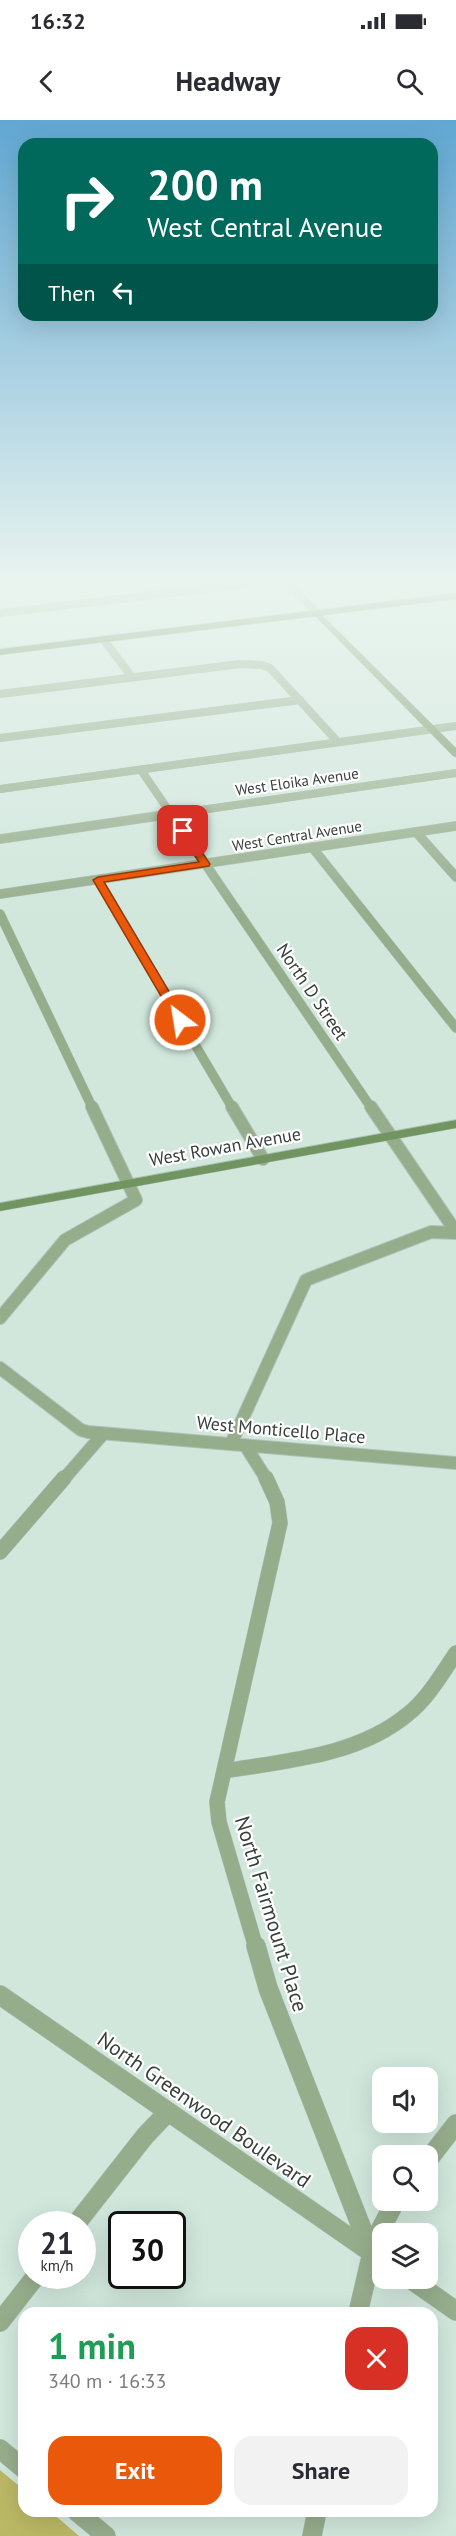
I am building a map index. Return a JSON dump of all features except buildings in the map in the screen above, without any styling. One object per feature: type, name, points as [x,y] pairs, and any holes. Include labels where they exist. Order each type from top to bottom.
[{"type":"street","points":[[0,694],[17,692]]},
{"type":"street","points":[[293,692],[338,741]]},
{"type":"street","points":[[395,692],[456,754]]},
{"type":"street","points":[[0,738],[300,700]]},
{"type":"street","points":[[0,789],[456,726]]},
{"type":"street","name":"North D Street","points":[[141,770],[456,1232]]},
{"type":"street","name":"West Eloika Avenue","points":[[0,839],[456,773]]},
{"type":"street","name":"West Central Avenue","points":[[0,894],[456,826]]},
{"type":"street","points":[[416,832],[456,877]]},
{"type":"street","points":[[312,847],[456,1028]]},
{"type":"street","points":[[98,880],[263,1159]]},
{"type":"street","points":[[0,914],[136,1196],[133,1203],[65,1240],[0,1318]]},
{"type":"street","name":"West Rowan Avenue","points":[[0,1207],[456,1124]]},
{"type":"street","points":[[238,1444],[306,1280],[431,1232],[456,1232]]},
{"type":"street","name":"West Monticello Place","points":[[0,1368],[81,1430],[103,1434],[456,1463]]},
{"type":"street","points":[[0,1552],[103,1434]]},
{"type":"street","name":"North Fairmount Place","points":[[238,1444],[274,1494],[280,1509],[280,1524],[217,1802],[219,1822],[268,1988],[372,2246]]},
{"type":"street","points":[[224,1771],[315,1755],[354,1744],[381,1731],[426,1696],[456,1653]]},
{"type":"street","name":"North Greenwood Boulevard","points":[[0,1995],[372,2253]]},
{"type":"street","points":[[86,2211],[145,2136],[167,2113]]},
{"type":"street","points":[[438,2147],[456,2124]]},
{"type":"street","points":[[360,2307],[372,2269]]},
{"type":"street","points":[[0,2322],[26,2289]]},
{"type":"street","points":[[425,2289],[456,2311]]},
{"type":"street","points":[[0,2449],[18,2464]]},
{"type":"street","points":[[83,2517],[106,2536]]},
{"type":"street","points":[[312,2536],[316,2517]]},
{"type":"shaded area","points":[[0,2470],[18,2485],[18,2517],[57,2517],[79,2536],[0,2536]]},
{"type":"route","points":[[180,1020],[98,880],[205,864],[183,831]]}]
